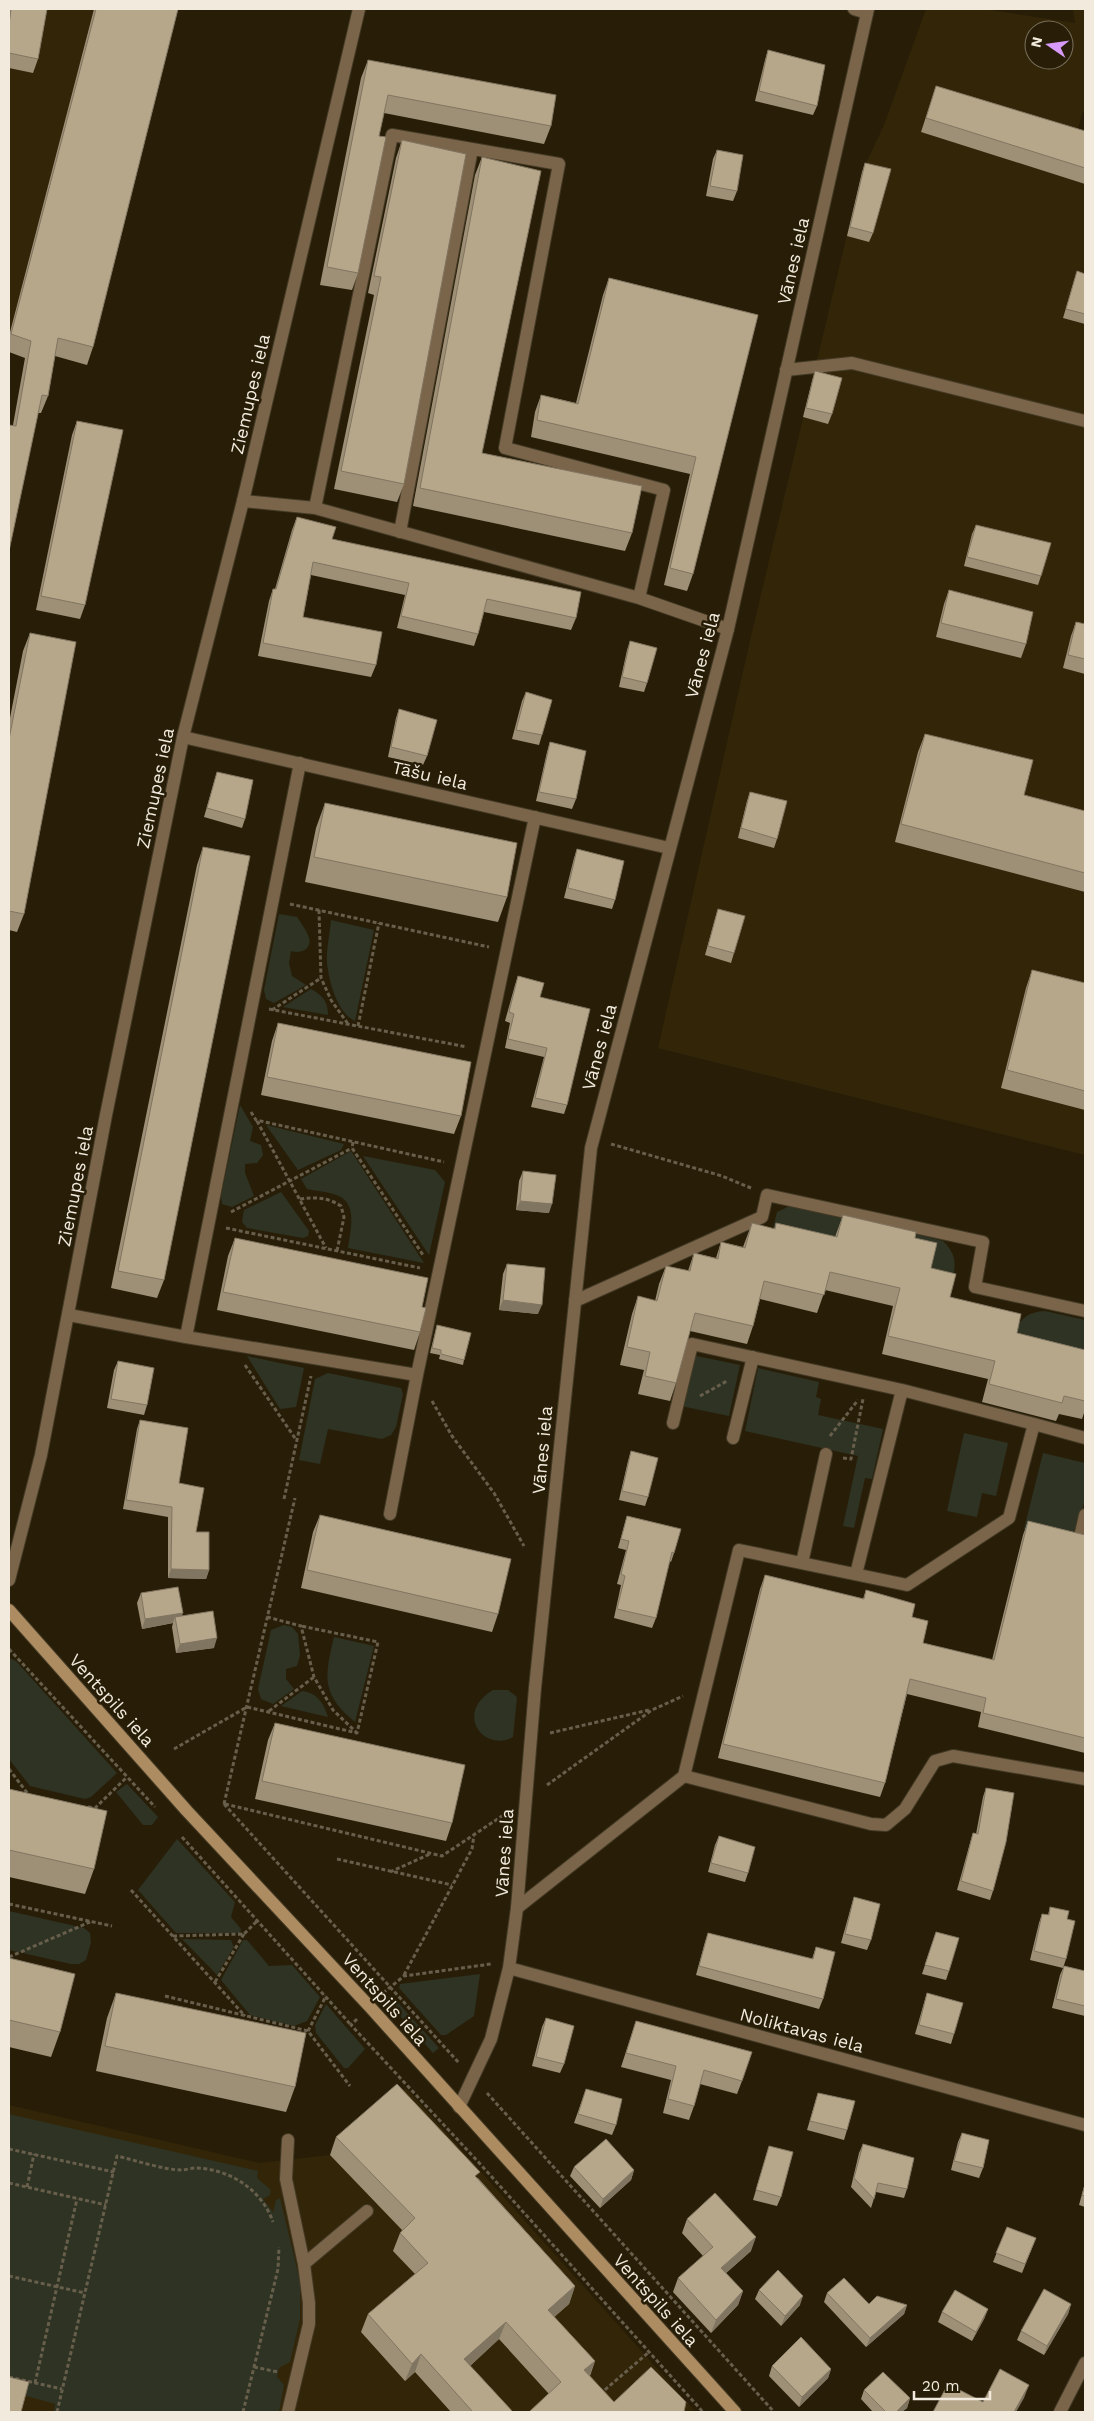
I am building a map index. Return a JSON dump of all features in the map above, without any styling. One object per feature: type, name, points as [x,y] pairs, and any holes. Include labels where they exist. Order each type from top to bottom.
[{"type":"street","name":"Ziemupes iela","points":[[9,1580],[41,1455],[106,1115],[183,737],[244,501],[359,9]]},
{"type":"street","points":[[854,9],[868,11]]},
{"type":"street","name":"Vānes iela","points":[[459,2107],[491,2039],[509,1968],[517,1908],[530,1737],[574,1301],[593,1139],[728,629],[868,11]]},
{"type":"street","points":[[315,508],[392,135],[559,164],[506,448],[664,490],[639,598]]},
{"type":"street","points":[[400,532],[472,149]]},
{"type":"street","points":[[786,370],[852,363],[1085,421]]},
{"type":"street","points":[[244,501],[315,508],[639,598],[728,629]]},
{"type":"street","name":"Tāšu iela","points":[[183,737],[669,848]]},
{"type":"street","points":[[186,1337],[300,763]]},
{"type":"street","points":[[390,1514],[436,1271],[461,1166],[535,817]]},
{"type":"street","points":[[574,1301],[762,1217],[768,1195],[983,1242],[975,1287],[1085,1311]]},
{"type":"street","points":[[69,1315],[231,1345],[417,1375]]},
{"type":"street","points":[[674,1423],[692,1344],[751,1364],[902,1390],[1085,1438]]},
{"type":"street","points":[[733,1438],[751,1364]]},
{"type":"street","points":[[856,1574],[902,1390]]},
{"type":"street","points":[[517,1908],[684,1776],[739,1550],[907,1585],[1009,1518],[1034,1424]]},
{"type":"street","points":[[802,1563],[826,1454]]},
{"type":"street","points":[[1079,1542],[1085,1515]]},
{"type":"street","name":"Ventspils iela","points":[[9,1610],[187,1811],[370,2007],[735,2412]]},
{"type":"street","points":[[684,1776],[871,1824],[886,1825],[906,1809],[935,1761],[953,1756],[1085,1779]]},
{"type":"street","name":"Noliktavas iela","points":[[509,1968],[1085,2125]]},
{"type":"street","points":[[288,2140],[286,2179],[304,2264],[309,2303],[309,2324],[288,2412]]},
{"type":"street","points":[[304,2264],[367,2211]]},
{"type":"street","points":[[1060,2412],[1085,2363]]},
{"type":"path","points":[[272,900],[507,950]]},
{"type":"path","points":[[319,910],[321,978],[331,1000],[348,1024]]},
{"type":"path","points":[[358,1026],[379,923]]},
{"type":"path","points":[[272,1010],[321,978]]},
{"type":"path","points":[[252,1006],[486,1050]]},
{"type":"path","points":[[235,1089],[256,1120],[326,1248]]},
{"type":"path","points":[[256,1120],[461,1166]]},
{"type":"path","points":[[593,1139],[722,1176],[768,1195]]},
{"type":"path","points":[[353,1142],[352,1148],[436,1271]]},
{"type":"path","points":[[208,1224],[352,1148]]},
{"type":"path","points":[[300,1199],[318,1196],[334,1201],[341,1206],[344,1217],[337,1251]]},
{"type":"path","points":[[208,1224],[436,1271]]},
{"type":"path","points":[[231,1345],[297,1441]]},
{"type":"path","points":[[284,1499],[315,1358]]},
{"type":"path","points":[[677,1408],[751,1364]]},
{"type":"path","points":[[417,1375],[452,1436],[494,1493],[524,1546]]},
{"type":"path","points":[[865,1391],[851,1459],[826,1454],[818,1452],[865,1391]]},
{"type":"path","points":[[224,1804],[295,1498]]},
{"type":"path","points":[[267,1617],[378,1642],[357,1733]]},
{"type":"path","points":[[302,1626],[314,1677],[333,1710],[357,1733]]},
{"type":"path","points":[[9,1649],[156,1808]]},
{"type":"path","points":[[269,1712],[314,1677]]},
{"type":"path","points":[[224,1804],[442,1856],[525,1801],[652,1710],[706,1685]]},
{"type":"path","points":[[174,1748],[247,1707],[357,1733]]},
{"type":"path","points":[[530,1737],[652,1710]]},
{"type":"path","points":[[9,1769],[28,1794]]},
{"type":"path","points":[[85,1806],[94,1808],[127,1776]]},
{"type":"path","points":[[18,1792],[38,1796]]},
{"type":"path","points":[[224,1804],[774,2412]]},
{"type":"path","points":[[404,1976],[472,1849],[474,1835]]},
{"type":"path","points":[[181,1836],[351,2025]]},
{"type":"path","points":[[390,1872],[431,1853]]},
{"type":"path","points":[[337,1859],[452,1885]]},
{"type":"path","points":[[131,1890],[245,2016]]},
{"type":"path","points":[[9,1904],[112,1926]]},
{"type":"path","points":[[215,1982],[244,1934],[258,1920]]},
{"type":"path","points":[[9,1957],[90,1922]]},
{"type":"path","points":[[173,1936],[244,1934]]},
{"type":"path","points":[[165,1996],[308,2031],[350,2086]]},
{"type":"path","points":[[308,2031],[326,1996]]},
{"type":"path","points":[[9,2149],[114,2172]]},
{"type":"path","points":[[27,2187],[34,2154]]},
{"type":"path","points":[[57,2412],[117,2156],[181,2170],[194,2168],[226,2174],[254,2192],[265,2204],[275,2227]]},
{"type":"path","points":[[9,2183],[106,2205]]},
{"type":"path","points":[[35,2382],[77,2199]]},
{"type":"path","points":[[243,2412],[278,2268],[278,2243]]},
{"type":"path","points":[[9,2276],[85,2293]]},
{"type":"path","points":[[598,2396],[649,2352]]},
{"type":"path","points":[[254,2367],[297,2376]]},
{"type":"path","points":[[9,2376],[62,2389]]},
{"type":"shaded area","points":[[9,9],[94,9],[9,336]]},
{"type":"shaded area","points":[[926,9],[983,9],[1055,20],[1024,20],[1024,70],[1074,70],[1075,23],[1073,9],[1085,9],[1085,114],[1083,111],[1074,143],[1085,147],[1085,1155],[658,1048],[752,632],[862,172],[884,125]]},
{"type":"shaded area","points":[[406,2088],[696,2412],[9,2412],[9,2105],[259,2163],[330,2155]]},
{"type":"green space","points":[[279,914],[297,917],[307,933],[309,946],[298,952],[291,951],[289,963],[292,976],[306,985],[274,1003],[266,999],[264,990]]},
{"type":"green space","points":[[331,920],[374,930],[355,1021],[343,1011],[335,996],[330,979],[327,958]]},
{"type":"green space","points":[[311,989],[324,999],[328,1015],[283,1007]]},
{"type":"green space","points":[[240,1105],[253,1127],[250,1141],[261,1145],[263,1155],[257,1163],[245,1164],[245,1173],[254,1196],[232,1207],[222,1204],[221,1196]]},
{"type":"green space","points":[[266,1125],[344,1144],[341,1150],[298,1170]]},
{"type":"green space","points":[[351,1151],[424,1263],[348,1248],[351,1212],[345,1200],[339,1196],[307,1189],[301,1179]]},
{"type":"green space","points":[[363,1156],[435,1170],[445,1182],[429,1255]]},
{"type":"green space","points":[[281,1192],[309,1231],[308,1236],[303,1238],[247,1228],[242,1222],[244,1210]]},
{"type":"green space","points":[[796,1203],[943,1241],[952,1253],[955,1265],[949,1292],[831,1255],[770,1241],[777,1212]]},
{"type":"green space","points":[[1045,1311],[1085,1320],[1085,1369],[1010,1351],[1016,1329],[1024,1318],[1036,1312]]},
{"type":"green space","points":[[692,1355],[740,1365],[729,1416],[681,1406]]},
{"type":"green space","points":[[247,1356],[304,1368],[296,1407],[280,1409]]},
{"type":"green space","points":[[758,1368],[819,1382],[816,1397],[821,1399],[818,1415],[883,1429],[872,1479],[865,1478],[854,1528],[843,1526],[858,1456],[745,1431]]},
{"type":"green space","points":[[328,1373],[401,1388],[403,1394],[396,1427],[391,1435],[382,1439],[328,1429],[320,1464],[299,1460],[315,1379]]},
{"type":"green space","points":[[964,1433],[1008,1443],[996,1496],[982,1493],[977,1517],[947,1511]]},
{"type":"green space","points":[[1043,1453],[1085,1463],[1085,1498],[1075,1542],[1024,1529]]},
{"type":"green space","points":[[284,1625],[292,1627],[298,1634],[300,1655],[297,1666],[286,1669],[286,1679],[294,1689],[273,1704],[261,1699],[258,1689],[271,1630]]},
{"type":"green space","points":[[334,1637],[374,1646],[355,1722],[336,1702],[328,1683],[327,1673]]},
{"type":"green space","points":[[9,1658],[16,1661],[117,1773],[91,1797],[85,1799],[30,1786],[9,1759]]},
{"type":"green space","points":[[493,1690],[508,1690],[517,1697],[513,1737],[502,1741],[492,1740],[484,1735],[478,1729],[474,1720],[475,1710],[481,1700]]},
{"type":"green space","points":[[302,1691],[312,1694],[320,1700],[328,1717],[281,1706]]},
{"type":"green space","points":[[127,1784],[158,1817],[152,1825],[143,1825],[116,1792]]},
{"type":"green space","points":[[177,1839],[235,1902],[231,1917],[241,1929],[240,1933],[176,1933],[138,1890]]},
{"type":"green space","points":[[9,1911],[84,1928],[90,1933],[91,1942],[86,1960],[79,1964],[71,1964],[9,1950]]},
{"type":"green space","points":[[182,1939],[231,1940],[234,1947],[217,1975]]},
{"type":"green space","points":[[243,1940],[247,1940],[269,1966],[292,1965],[320,1997],[307,2021],[294,2026],[250,2015],[221,1980]]},
{"type":"green space","points":[[480,1974],[474,2016],[446,2035],[441,2035],[399,1988],[400,1984]]},
{"type":"green space","points":[[392,1996],[439,2048],[433,2053],[387,2001]]},
{"type":"green space","points":[[326,2004],[365,2049],[348,2068],[344,2068],[316,2033],[315,2025]]},
{"type":"green space","points":[[9,2114],[258,2171],[257,2178],[271,2190],[270,2195],[263,2199],[273,2212],[276,2200],[280,2198],[300,2281],[300,2319],[290,2362],[279,2368],[277,2377],[284,2385],[279,2412],[54,2412],[55,2404],[9,2391]]},
{"type":"building","points":[[11,9],[47,9],[38,59],[9,53]]},
{"type":"building","points":[[96,9],[178,9],[93,347],[58,338],[48,396],[42,395],[9,551],[9,425],[16,426],[31,341],[11,334]]},
{"type":"building","points":[[768,50],[825,65],[817,106],[759,91]]},
{"type":"building","points":[[368,60],[556,95],[551,126],[388,95],[379,136],[386,137],[358,273],[327,267]]},
{"type":"building","points":[[936,86],[1085,131],[1085,168],[926,118]]},
{"type":"building","points":[[402,140],[466,154],[404,484],[341,471],[381,277],[374,276]]},
{"type":"building","points":[[717,150],[743,155],[737,191],[710,186]]},
{"type":"building","points":[[482,157],[541,171],[482,453],[642,486],[632,533],[420,488]]},
{"type":"building","points":[[865,163],[891,169],[873,233],[850,227]]},
{"type":"building","points":[[1077,271],[1085,274],[1085,314],[1066,309]]},
{"type":"building","points":[[609,278],[758,315],[693,574],[670,568],[696,457],[537,420],[541,395],[578,404]]},
{"type":"building","points":[[815,371],[842,378],[832,414],[806,408]]},
{"type":"building","points":[[77,421],[123,430],[85,605],[41,596]]},
{"type":"building","points":[[297,517],[336,527],[332,539],[581,592],[576,618],[487,599],[478,634],[401,616],[409,583],[313,562],[303,617],[382,632],[376,665],[263,643],[273,589],[276,589]]},
{"type":"building","points":[[976,525],[1051,543],[1041,576],[967,557]]},
{"type":"building","points":[[949,590],[1033,612],[1026,644],[941,623]]},
{"type":"building","points":[[1076,622],[1085,624],[1085,659],[1068,655]]},
{"type":"building","points":[[30,633],[76,642],[24,914],[9,911],[9,739]]},
{"type":"building","points":[[630,641],[657,648],[647,683],[622,677]]},
{"type":"building","points":[[526,692],[552,700],[542,735],[516,730]]},
{"type":"building","points":[[399,709],[437,720],[427,756],[391,747]]},
{"type":"building","points":[[925,734],[1033,760],[1024,795],[1085,811],[1085,873],[901,824]]},
{"type":"building","points":[[550,742],[586,751],[576,799],[539,792]]},
{"type":"building","points":[[217,772],[253,780],[245,819],[207,808]]},
{"type":"building","points":[[750,792],[787,801],[777,839],[741,828]]},
{"type":"building","points":[[325,803],[517,843],[507,897],[314,857]]},
{"type":"building","points":[[203,847],[250,856],[164,1280],[118,1271]]},
{"type":"building","points":[[577,849],[624,861],[615,900],[568,888]]},
{"type":"building","points":[[718,909],[745,916],[734,953],[708,946]]},
{"type":"building","points":[[1032,970],[1085,983],[1085,1091],[1007,1070]]},
{"type":"building","points":[[518,976],[544,983],[540,997],[590,1009],[567,1105],[535,1098],[547,1048],[508,1039],[514,1014],[509,1012]]},
{"type":"building","points":[[278,1023],[471,1062],[461,1116],[267,1077]]},
{"type":"building","points":[[523,1171],[556,1175],[552,1204],[520,1201]]},
{"type":"building","points":[[843,1215],[916,1232],[915,1238],[937,1243],[931,1268],[956,1274],[950,1297],[1021,1314],[1017,1333],[1085,1350],[1085,1401],[1064,1396],[1062,1403],[989,1384],[995,1361],[888,1336],[900,1288],[830,1272],[824,1295],[764,1281],[753,1326],[695,1313],[676,1383],[645,1376],[650,1352],[627,1347],[638,1296],[657,1301],[666,1266],[690,1271],[694,1253],[718,1259],[721,1242],[745,1248],[752,1223],[775,1229],[776,1223],[837,1237]]},
{"type":"building","points":[[235,1238],[428,1278],[422,1307],[426,1308],[420,1332],[223,1292]]},
{"type":"building","points":[[507,1264],[545,1268],[542,1305],[503,1300]]},
{"type":"building","points":[[437,1325],[471,1333],[464,1360],[441,1354],[441,1350],[432,1348]]},
{"type":"building","points":[[118,1361],[154,1368],[147,1405],[111,1399]]},
{"type":"building","points":[[140,1420],[188,1428],[179,1483],[204,1488],[196,1532],[209,1532],[209,1570],[171,1569],[172,1507],[126,1500]]},
{"type":"building","points":[[631,1451],[658,1458],[648,1497],[622,1491]]},
{"type":"building","points":[[320,1515],[511,1559],[498,1614],[307,1570]]},
{"type":"building","points":[[627,1516],[681,1529],[674,1553],[672,1552],[656,1618],[617,1609],[625,1576],[621,1574],[629,1541],[621,1539]]},
{"type":"building","points":[[1028,1521],[1085,1535],[1085,1738],[983,1713],[986,1698],[910,1679],[885,1783],[723,1744],[765,1575],[864,1599],[866,1590],[915,1604],[912,1617],[928,1621],[923,1643],[994,1660]]},
{"type":"building","points":[[178,1587],[183,1613],[145,1619],[141,1593]]},
{"type":"building","points":[[213,1611],[217,1638],[180,1644],[175,1617]]},
{"type":"building","points":[[275,1723],[465,1765],[452,1823],[262,1781]]},
{"type":"building","points":[[986,1788],[1014,1793],[1006,1842],[993,1891],[961,1881],[973,1833],[978,1834]]},
{"type":"building","points":[[9,1789],[107,1811],[94,1869],[9,1850]]},
{"type":"building","points":[[719,1836],[755,1847],[748,1873],[711,1863]]},
{"type":"building","points":[[854,1897],[880,1904],[871,1940],[845,1934]]},
{"type":"building","points":[[1050,1907],[1069,1911],[1067,1919],[1075,1921],[1066,1959],[1034,1951],[1042,1914],[1049,1915]]},
{"type":"building","points":[[936,1932],[959,1938],[949,1971],[925,1965]]},
{"type":"building","points":[[708,1933],[813,1959],[816,1947],[835,1952],[823,1999],[699,1966]]},
{"type":"building","points":[[9,1958],[75,1974],[60,2032],[9,2020]]},
{"type":"building","points":[[1064,1966],[1085,1971],[1085,2006],[1056,1999]]},
{"type":"building","points":[[116,1993],[306,2033],[295,2087],[105,2046]]},
{"type":"building","points":[[927,1993],[963,2003],[954,2034],[919,2025]]},
{"type":"building","points":[[546,2018],[574,2026],[564,2064],[536,2057]]},
{"type":"building","points":[[636,2021],[752,2052],[742,2081],[704,2070],[694,2106],[668,2099],[676,2066],[626,2053]]},
{"type":"building","points":[[397,2084],[480,2172],[475,2176],[575,2286],[548,2310],[595,2361],[584,2370],[614,2402],[651,2367],[686,2402],[684,2412],[529,2412],[561,2382],[506,2322],[464,2359],[513,2412],[473,2412],[421,2354],[412,2364],[368,2314],[428,2263],[400,2233],[415,2218],[336,2137]]},
{"type":"building","points":[[586,2089],[622,2099],[616,2125],[578,2114]]},
{"type":"building","points":[[818,2093],[855,2101],[847,2130],[810,2121]]},
{"type":"building","points":[[962,2133],[989,2140],[983,2168],[954,2161]]},
{"type":"building","points":[[606,2139],[634,2170],[603,2199],[574,2167]]},
{"type":"building","points":[[863,2144],[914,2158],[907,2189],[878,2183],[874,2199],[854,2178]]},
{"type":"building","points":[[769,2146],[793,2152],[781,2197],[756,2190]]},
{"type":"building","points":[[1085,2185],[1085,2196],[1082,2195]]},
{"type":"building","points":[[715,2193],[756,2237],[721,2268],[743,2291],[716,2320],[678,2278],[713,2247],[687,2219]]},
{"type":"building","points":[[1007,2227],[1036,2238],[1025,2264],[996,2253]]},
{"type":"building","points":[[778,2270],[803,2296],[785,2316],[759,2290]]},
{"type":"building","points":[[844,2278],[869,2304],[877,2296],[907,2305],[870,2338],[827,2293]]},
{"type":"building","points":[[1044,2289],[1071,2304],[1047,2346],[1021,2331]]},
{"type":"building","points":[[955,2290],[988,2309],[976,2332],[942,2312]]},
{"type":"building","points":[[801,2337],[831,2369],[802,2397],[772,2366]]},
{"type":"building","points":[[1000,2369],[1029,2385],[1014,2412],[933,2412],[948,2384],[983,2402]]},
{"type":"building","points":[[883,2372],[910,2398],[896,2412],[886,2412],[864,2390]]},
{"type":"building","points":[[9,2377],[29,2382],[21,2412],[9,2412]]}]
